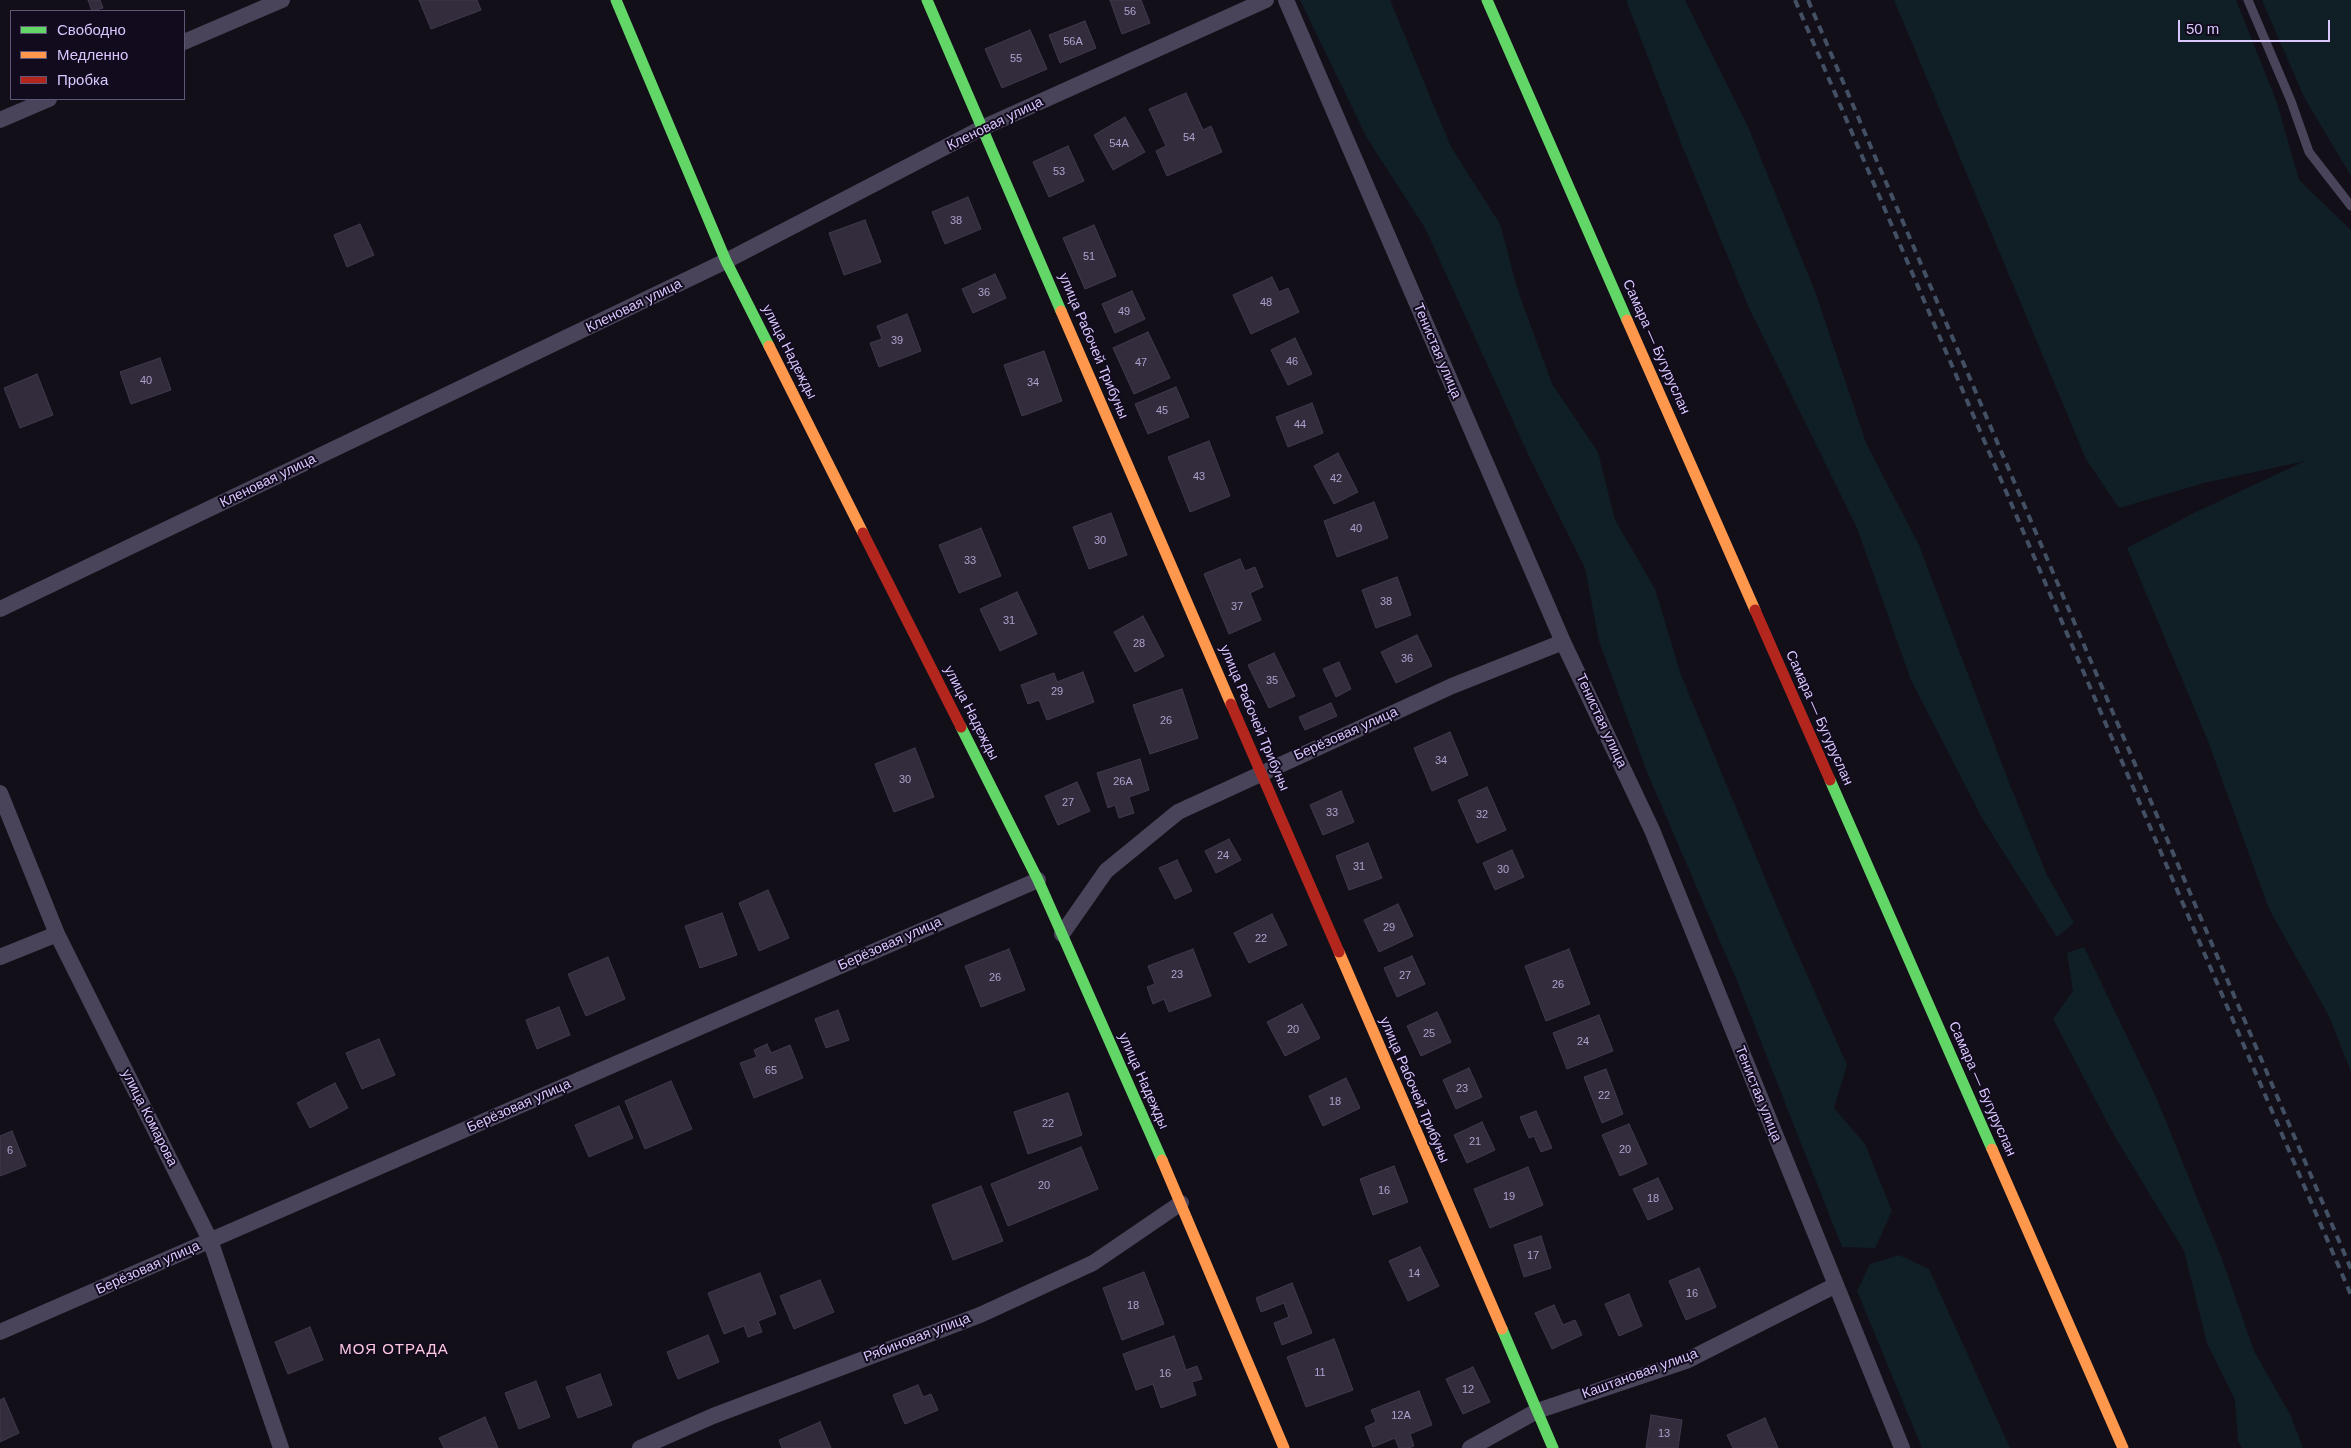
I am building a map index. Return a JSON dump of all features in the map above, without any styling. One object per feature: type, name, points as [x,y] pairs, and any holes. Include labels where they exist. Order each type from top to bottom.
[{"type":"street","points":[[185,42],[282,0]]},
{"type":"street","name":"улица Надежды","points":[[616,0],[726,261],[1038,880],[1181,1203],[1284,1448]]},
{"type":"street","name":"улица Рабочей Трибуны","points":[[926,0],[1553,1448]]},
{"type":"street","name":"Кленовая улица","points":[[0,609],[726,261],[982,128],[1266,0]]},
{"type":"street","name":"Тенистая улица","points":[[1286,0],[1563,642],[1652,830],[1902,1448]]},
{"type":"street","name":"Самара — Бугуруслан","points":[[1487,0],[2123,1448]]},
{"type":"street","points":[[0,120],[47,100]]},
{"type":"street","name":"Берёзовая улица","points":[[1062,934],[1106,871],[1178,812],[1452,686],[1563,642]]},
{"type":"street","name":"улица Комарова","points":[[0,793],[57,934],[210,1240],[282,1448]]},
{"type":"street","name":"Берёзовая улица","points":[[0,1332],[1038,880]]},
{"type":"street","points":[[0,958],[57,934]]},
{"type":"street","name":"Рябиновая улица","points":[[640,1448],[713,1416],[989,1311],[1093,1263],[1181,1203]]},
{"type":"street","name":"Каштановая улица","points":[[1470,1448],[1537,1411],[1686,1360],[1836,1285]]},
{"type":"lane","points":[[2248,0],[2291,101],[2309,152],[2351,206]]},
{"type":"shaded area","points":[[1300,0],[1390,0],[1451,147],[1500,224],[1518,291],[1552,384],[1598,452],[1615,520],[1655,589],[1681,675],[1780,914],[1847,1065],[1834,1108],[1865,1144],[1892,1211],[1875,1248],[1842,1247],[1737,981],[1647,772],[1599,641],[1585,568],[1528,454],[1425,228],[1367,138]]},
{"type":"shaded area","points":[[1626,0],[1685,0],[1749,129],[1816,294],[1866,443],[1919,545],[2008,780],[2046,873],[2074,923],[2057,937],[1982,818],[1911,680],[1857,528],[1749,308],[1681,143]]},
{"type":"shaded area","points":[[1894,0],[2236,0],[2277,103],[2299,180],[2351,230],[2351,1072],[2329,1016],[2269,909],[2208,741],[2127,548],[2196,512],[2305,461],[2204,483],[2119,508],[2086,459]]},
{"type":"shaded area","points":[[2262,0],[2351,0],[2351,176],[2304,97]]},
{"type":"shaded area","points":[[2084,947],[2156,1097],[2222,1259],[2254,1351],[2291,1416],[2303,1448],[2242,1448],[2238,1441],[2235,1400],[2207,1343],[2184,1251],[2114,1135],[2053,1019],[2073,991],[2067,953]]},
{"type":"shaded area","points":[[1899,1255],[1929,1269],[2010,1448],[1922,1448],[1857,1291],[1870,1264]]},
{"type":"building","points":[[88,0],[100,0],[103,8],[92,10]]},
{"type":"building","points":[[419,0],[477,0],[481,10],[431,29]]},
{"type":"building","points":[[1110,0],[1141,0],[1150,23],[1122,34]]},
{"type":"building","points":[[1085,21],[1096,48],[1060,63],[1049,35]]},
{"type":"building","points":[[1030,30],[1047,69],[1002,88],[985,49]]},
{"type":"building","points":[[1186,93],[1203,130],[1211,126],[1222,152],[1167,176],[1156,151],[1166,146],[1149,109]]},
{"type":"building","points":[[1125,117],[1145,152],[1113,170],[1094,135]]},
{"type":"building","points":[[1068,146],[1084,181],[1049,197],[1033,162]]},
{"type":"building","points":[[968,197],[981,229],[945,244],[932,212]]},
{"type":"building","points":[[865,220],[881,262],[844,275],[829,233]]},
{"type":"building","points":[[360,224],[374,255],[347,267],[334,235]]},
{"type":"building","points":[[1094,225],[1116,276],[1085,289],[1063,238]]},
{"type":"building","points":[[995,274],[1006,298],[973,313],[962,289]]},
{"type":"building","points":[[1272,277],[1279,292],[1288,288],[1299,312],[1251,334],[1233,295]]},
{"type":"building","points":[[1132,291],[1145,319],[1115,333],[1102,304]]},
{"type":"building","points":[[907,314],[921,351],[879,367],[870,343],[882,339],[877,326]]},
{"type":"building","points":[[1148,332],[1170,378],[1134,394],[1113,348]]},
{"type":"building","points":[[1295,338],[1312,374],[1288,385],[1271,350]]},
{"type":"building","points":[[1044,351],[1062,401],[1022,416],[1004,365]]},
{"type":"building","points":[[160,358],[171,390],[131,404],[120,372]]},
{"type":"building","points":[[37,374],[53,415],[20,428],[4,388]]},
{"type":"building","points":[[1176,387],[1189,417],[1148,434],[1135,404]]},
{"type":"building","points":[[1312,403],[1323,433],[1288,447],[1276,417]]},
{"type":"building","points":[[1209,441],[1230,496],[1190,512],[1168,457]]},
{"type":"building","points":[[1338,453],[1358,492],[1334,504],[1314,466]]},
{"type":"building","points":[[1374,502],[1388,538],[1337,557],[1324,521]]},
{"type":"building","points":[[1111,513],[1127,555],[1089,569],[1073,527]]},
{"type":"building","points":[[981,528],[1001,576],[959,593],[939,545]]},
{"type":"building","points":[[1240,559],[1245,571],[1255,567],[1263,587],[1250,593],[1261,620],[1229,634],[1204,574]]},
{"type":"building","points":[[1397,577],[1411,615],[1376,628],[1362,590]]},
{"type":"building","points":[[1017,592],[1037,634],[1000,651],[980,609]]},
{"type":"building","points":[[1143,616],[1164,656],[1135,672],[1114,632]]},
{"type":"building","points":[[1417,635],[1432,666],[1396,683],[1381,652]]},
{"type":"building","points":[[1274,653],[1295,696],[1269,708],[1248,665]]},
{"type":"building","points":[[1339,662],[1351,689],[1336,697],[1323,669]]},
{"type":"building","points":[[1083,672],[1094,702],[1047,720],[1039,700],[1028,704],[1021,685],[1054,673],[1057,682]]},
{"type":"building","points":[[1182,689],[1198,738],[1150,754],[1133,705]]},
{"type":"building","points":[[1331,703],[1337,716],[1305,730],[1299,717]]},
{"type":"building","points":[[1450,732],[1468,775],[1432,791],[1414,748]]},
{"type":"building","points":[[915,748],[934,797],[894,812],[875,764]]},
{"type":"building","points":[[1140,759],[1149,790],[1129,797],[1134,813],[1119,818],[1115,805],[1108,808],[1097,773]]},
{"type":"building","points":[[1077,782],[1090,811],[1058,825],[1045,796]]},
{"type":"building","points":[[1487,787],[1506,830],[1477,843],[1458,800]]},
{"type":"building","points":[[1341,791],[1354,822],[1323,835],[1310,805]]},
{"type":"building","points":[[1229,839],[1241,860],[1216,873],[1205,851]]},
{"type":"building","points":[[1368,843],[1382,878],[1349,890],[1336,856]]},
{"type":"building","points":[[1512,850],[1524,877],[1495,890],[1483,863]]},
{"type":"building","points":[[1177,860],[1192,891],[1175,899],[1159,868]]},
{"type":"building","points":[[768,890],[789,938],[759,951],[739,903]]},
{"type":"building","points":[[1398,904],[1413,936],[1379,952],[1364,920]]},
{"type":"building","points":[[722,913],[737,955],[700,968],[685,926]]},
{"type":"building","points":[[1272,914],[1287,945],[1249,963],[1234,933]]},
{"type":"building","points":[[1009,949],[1025,990],[981,1007],[965,966]]},
{"type":"building","points":[[1193,949],[1211,996],[1169,1012],[1164,999],[1153,1004],[1147,987],[1155,984],[1148,966]]},
{"type":"building","points":[[1569,949],[1590,1004],[1546,1021],[1525,966]]},
{"type":"building","points":[[1412,956],[1425,984],[1397,997],[1384,968]]},
{"type":"building","points":[[608,957],[625,999],[586,1016],[568,974]]},
{"type":"building","points":[[1302,1004],[1320,1038],[1285,1056],[1267,1022]]},
{"type":"building","points":[[559,1007],[570,1035],[537,1049],[526,1020]]},
{"type":"building","points":[[838,1010],[849,1040],[826,1048],[815,1019]]},
{"type":"building","points":[[1437,1012],[1451,1042],[1421,1056],[1407,1026]]},
{"type":"building","points":[[1599,1015],[1613,1051],[1567,1069],[1553,1033]]},
{"type":"building","points":[[379,1039],[395,1075],[362,1089],[346,1053]]},
{"type":"building","points":[[767,1044],[771,1053],[790,1045],[803,1078],[754,1098],[740,1063],[757,1057],[754,1050]]},
{"type":"building","points":[[1469,1068],[1482,1097],[1456,1109],[1443,1080]]},
{"type":"building","points":[[1606,1069],[1623,1114],[1602,1123],[1584,1077]]},
{"type":"building","points":[[1346,1078],[1360,1108],[1323,1126],[1309,1096]]},
{"type":"building","points":[[671,1081],[692,1129],[645,1149],[625,1101]]},
{"type":"building","points":[[335,1083],[348,1108],[310,1128],[297,1103]]},
{"type":"building","points":[[1068,1093],[1082,1135],[1028,1154],[1014,1112]]},
{"type":"building","points":[[619,1106],[633,1138],[589,1157],[575,1125]]},
{"type":"building","points":[[1536,1111],[1552,1148],[1541,1152],[1534,1136],[1529,1138],[1520,1117]]},
{"type":"building","points":[[1482,1122],[1495,1150],[1467,1163],[1454,1135]]},
{"type":"building","points":[[1629,1124],[1647,1164],[1620,1176],[1602,1135]]},
{"type":"building","points":[[12,1131],[26,1166],[0,1176],[0,1136]]},
{"type":"building","points":[[1081,1147],[1098,1189],[1008,1226],[991,1184]]},
{"type":"building","points":[[1394,1166],[1408,1202],[1373,1215],[1360,1179]]},
{"type":"building","points":[[1528,1167],[1543,1205],[1490,1228],[1474,1189]]},
{"type":"building","points":[[1658,1178],[1673,1209],[1648,1220],[1633,1189]]},
{"type":"building","points":[[981,1186],[1003,1241],[953,1260],[932,1205]]},
{"type":"building","points":[[1541,1236],[1551,1268],[1524,1277],[1514,1245]]},
{"type":"building","points":[[1420,1247],[1439,1286],[1408,1301],[1389,1261]]},
{"type":"building","points":[[1699,1268],[1716,1307],[1686,1320],[1669,1281]]},
{"type":"building","points":[[1144,1272],[1164,1324],[1122,1340],[1103,1288]]},
{"type":"building","points":[[760,1273],[776,1314],[758,1321],[762,1332],[748,1337],[744,1326],[724,1334],[708,1293]]},
{"type":"building","points":[[820,1280],[834,1312],[794,1329],[780,1296]]},
{"type":"building","points":[[1292,1283],[1312,1333],[1282,1345],[1274,1323],[1289,1317],[1284,1303],[1261,1312],[1256,1298]]},
{"type":"building","points":[[1629,1294],[1642,1326],[1619,1336],[1605,1304]]},
{"type":"building","points":[[1554,1305],[1563,1325],[1575,1320],[1582,1335],[1552,1349],[1535,1313]]},
{"type":"building","points":[[310,1327],[323,1360],[288,1374],[275,1342]]},
{"type":"building","points":[[708,1335],[719,1362],[678,1379],[667,1352]]},
{"type":"building","points":[[1174,1336],[1186,1370],[1197,1366],[1202,1379],[1192,1382],[1196,1395],[1161,1408],[1153,1384],[1136,1390],[1123,1354]]},
{"type":"building","points":[[1334,1339],[1353,1390],[1306,1407],[1287,1357]]},
{"type":"building","points":[[1473,1367],[1490,1402],[1463,1414],[1446,1379]]},
{"type":"building","points":[[600,1374],[612,1405],[578,1418],[566,1387]]},
{"type":"building","points":[[536,1381],[550,1417],[519,1429],[505,1393]]},
{"type":"building","points":[[918,1385],[923,1397],[931,1394],[938,1410],[905,1424],[893,1395]]},
{"type":"building","points":[[1419,1391],[1432,1425],[1410,1434],[1414,1446],[1409,1448],[1399,1448],[1395,1438],[1373,1447],[1365,1427],[1376,1422],[1371,1410]]},
{"type":"building","points":[[4,1398],[19,1433],[0,1442],[0,1400]]},
{"type":"building","points":[[1651,1415],[1682,1420],[1678,1448],[1646,1448]]},
{"type":"building","points":[[485,1417],[498,1448],[444,1448],[439,1438]]},
{"type":"building","points":[[1765,1418],[1778,1448],[1733,1448],[1727,1435]]},
{"type":"building","points":[[820,1422],[831,1448],[782,1448],[779,1440]]},
{"type":"railway","points":[[1795,0],[2351,1295]]},
{"type":"railway","points":[[1808,0],[2351,1269]]},
{"type":"traffic: fast","points":[[616,0],[726,261],[769,346]]},
{"type":"traffic: fast","points":[[927,0],[1061,311]]},
{"type":"traffic: fast","points":[[1487,0],[1627,320]]},
{"type":"traffic: fast","points":[[961,727],[1038,880],[1162,1160]]},
{"type":"traffic: fast","points":[[1830,780],[1992,1149]]},
{"type":"traffic: fast","points":[[1502,1329],[1553,1448]]},
{"type":"traffic: slow","points":[[1061,311],[1231,704]]},
{"type":"traffic: slow","points":[[1627,320],[1755,610]]},
{"type":"traffic: slow","points":[[769,346],[863,533]]},
{"type":"traffic: slow","points":[[1339,952],[1502,1329]]},
{"type":"traffic: slow","points":[[1992,1149],[2123,1448]]},
{"type":"traffic: slow","points":[[1162,1160],[1284,1448]]},
{"type":"traffic: jam","points":[[863,533],[961,727]]},
{"type":"traffic: jam","points":[[1755,610],[1830,780]]},
{"type":"traffic: jam","points":[[1231,704],[1339,952]]},
{"type":"district","name":"МОЯ ОТРАДА","points":[[394,1350]]}]
